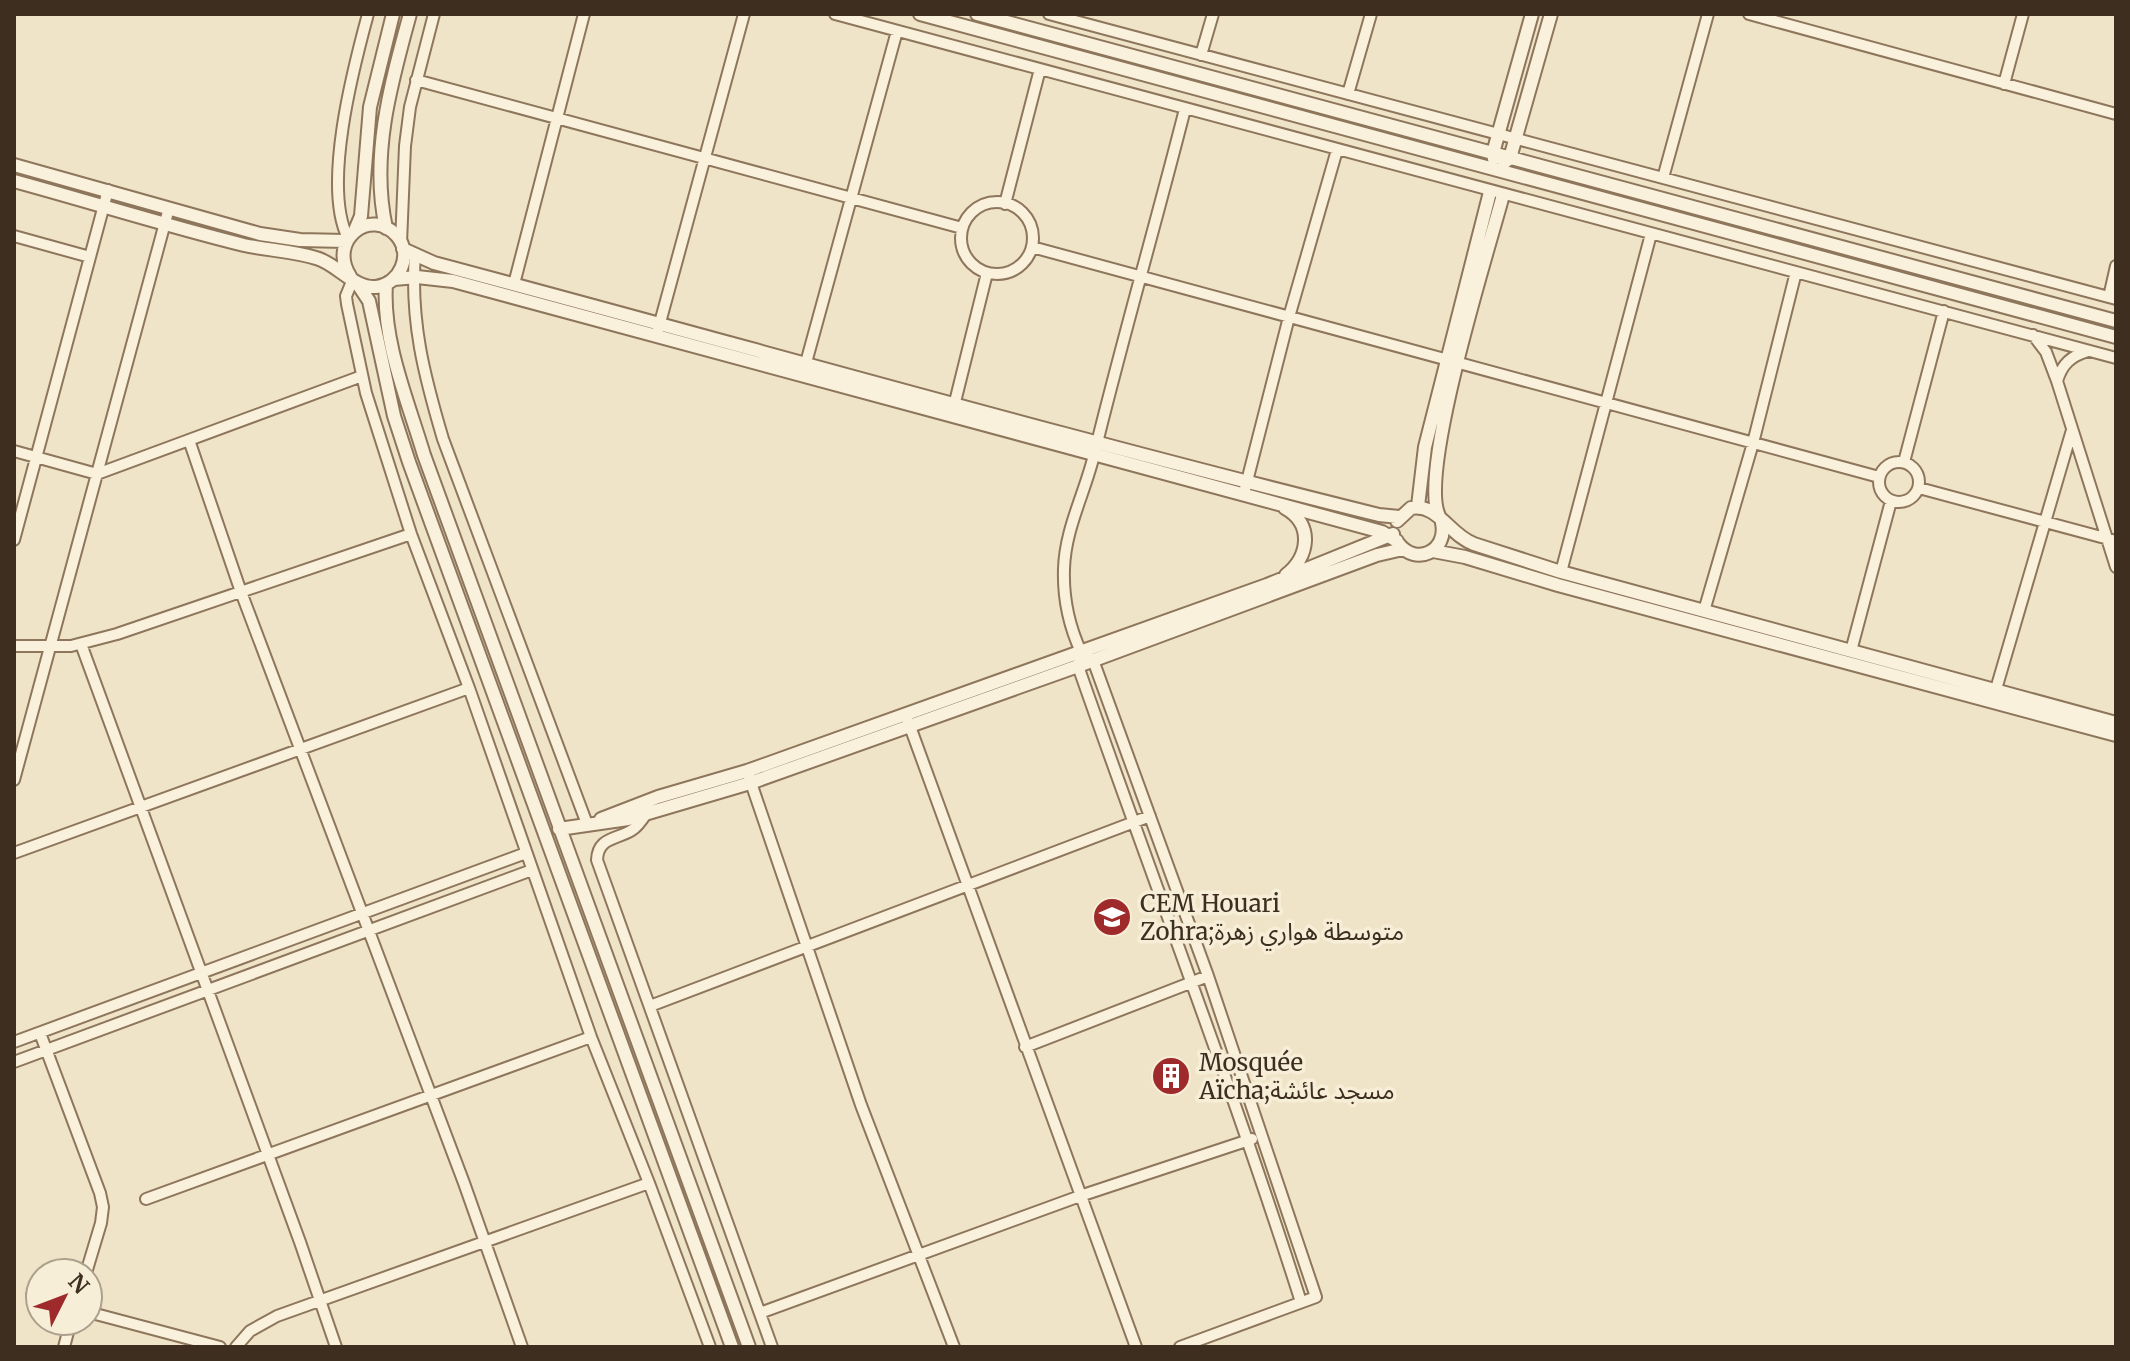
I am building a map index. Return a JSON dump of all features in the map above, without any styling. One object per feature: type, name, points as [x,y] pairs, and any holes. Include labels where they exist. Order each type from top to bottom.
[{"type":"street","points":[[350,237],[341,224],[339,210],[342,136],[368,14]]},
{"type":"street","points":[[393,14],[370,107],[361,216],[342,259],[369,301],[394,416],[409,462],[732,1347]]},
{"type":"street","points":[[386,228],[381,205],[383,133],[391,81],[410,14]]},
{"type":"street","points":[[434,14],[416,80],[405,146],[406,249],[403,263],[390,281],[386,313],[393,351],[424,455],[749,1347]]},
{"type":"street","points":[[514,284],[584,14]]},
{"type":"street","points":[[658,330],[744,14]]},
{"type":"street","points":[[835,14],[2116,358]]},
{"type":"street","points":[[920,14],[2116,337]]},
{"type":"street","points":[[977,14],[2116,321]]},
{"type":"street","points":[[1051,14],[2112,298],[2116,266]]},
{"type":"street","points":[[1201,55],[1213,14]]},
{"type":"street","points":[[1348,94],[1371,14]]},
{"type":"street","points":[[1496,170],[1493,153],[1532,14]]},
{"type":"street","points":[[1496,170],[1510,158],[1551,14]]},
{"type":"street","points":[[1663,178],[1708,14]]},
{"type":"street","points":[[1749,14],[2116,114]]},
{"type":"street","points":[[2004,84],[2023,14]]},
{"type":"street","points":[[804,370],[897,31]]},
{"type":"street","points":[[1005,204],[1040,69]]},
{"type":"street","points":[[416,80],[962,228]]},
{"type":"street","points":[[1180,1347],[1316,1297],[1208,976],[1093,660],[1081,652],[1070,626],[1064,569],[1068,540],[1143,277],[1185,109]]},
{"type":"street","points":[[1245,489],[1289,317],[1337,150]]},
{"type":"street","points":[[14,165],[260,234],[300,240],[350,237],[376,225],[395,234],[406,249],[413,277],[416,328],[426,381],[443,439],[587,824]]},
{"type":"street","points":[[14,181],[243,244],[312,256],[353,279],[376,287],[413,277],[453,281],[658,330],[1245,489],[1399,517],[1418,506],[1433,511],[1461,539],[1561,572],[1851,651],[2116,735]]},
{"type":"street","points":[[14,540],[108,190]]},
{"type":"street","points":[[1418,506],[1425,447],[1497,193]]},
{"type":"street","points":[[988,203],[1005,204],[1022,212],[1030,223],[1032,247],[1020,266],[1010,272],[987,273],[977,269],[963,251],[962,228],[976,208],[988,203]]},
{"type":"street","points":[[14,780],[169,208]]},
{"type":"street","points":[[1561,572],[1651,234]]},
{"type":"street","points":[[14,236],[90,257]]},
{"type":"street","points":[[1032,247],[1879,477]]},
{"type":"street","points":[[406,249],[434,263],[514,284],[658,330]]},
{"type":"street","points":[[1704,611],[1753,443],[1796,272]]},
{"type":"street","points":[[953,410],[987,273]]},
{"type":"street","points":[[353,279],[346,296],[347,304],[379,439],[591,1037],[710,1347]]},
{"type":"street","points":[[1904,462],[1944,311]]},
{"type":"street","points":[[2033,335],[2046,352],[2057,381],[2112,540],[2116,567]]},
{"type":"street","points":[[2057,381],[2060,370],[2068,360],[2091,351]]},
{"type":"street","points":[[1433,551],[1443,538],[1434,495],[1451,362]]},
{"type":"street","points":[[14,451],[97,474],[362,376]]},
{"type":"street","points":[[1994,696],[2072,430]]},
{"type":"street","points":[[189,440],[241,592],[302,748],[522,1347]]},
{"type":"street","points":[[1904,462],[1915,469],[1920,481],[1919,488],[1911,499],[1891,501],[1881,491],[1879,477],[1886,466],[1904,462]]},
{"type":"street","points":[[1919,488],[2112,540]]},
{"type":"street","points":[[1245,489],[1294,513],[1305,534],[1306,546],[1295,568],[1267,585]]},
{"type":"street","points":[[1851,651],[1891,501]]},
{"type":"street","points":[[1279,505],[1396,540],[1418,555],[1433,551],[1465,557],[1573,589],[1994,696],[2116,723]]},
{"type":"street","points":[[908,720],[1078,666],[1377,555],[1396,540],[1399,517]]},
{"type":"street","points":[[14,646],[81,644],[117,634],[411,534]]},
{"type":"street","points":[[559,829],[646,814],[908,720],[1081,652],[1396,540]]},
{"type":"street","points":[[81,644],[336,1347]]},
{"type":"street","points":[[1081,652],[1078,666],[1249,1141],[1301,1302]]},
{"type":"street","points":[[14,853],[469,688]]},
{"type":"street","points":[[908,720],[1136,1347]]},
{"type":"street","points":[[587,824],[658,797],[749,777]]},
{"type":"street","points":[[749,777],[861,1105],[954,1347]]},
{"type":"street","points":[[646,814],[634,830],[604,842],[598,849],[597,860],[772,1347]]},
{"type":"street","points":[[650,1006],[1150,816]]},
{"type":"street","points":[[14,1042],[526,853]]},
{"type":"street","points":[[14,1062],[532,870]]},
{"type":"street","points":[[1025,1047],[1208,976]]},
{"type":"street","points":[[40,1033],[100,1193],[103,1207],[90,1257]]},
{"type":"street","points":[[146,1199],[591,1037]]},
{"type":"street","points":[[760,1313],[1080,1196],[1262,1135]]},
{"type":"street","points":[[236,1347],[258,1325],[484,1240],[649,1183]]},
{"type":"street","points":[[104,1316],[220,1347]]},
{"type":"place","name":"CEM Houari Zohra;متوسطة هواري زهرة","points":[[1112,917]]},
{"type":"place","name":"Mosquée Aïcha;مسجد عائشة","points":[[1171,1076]]}]
